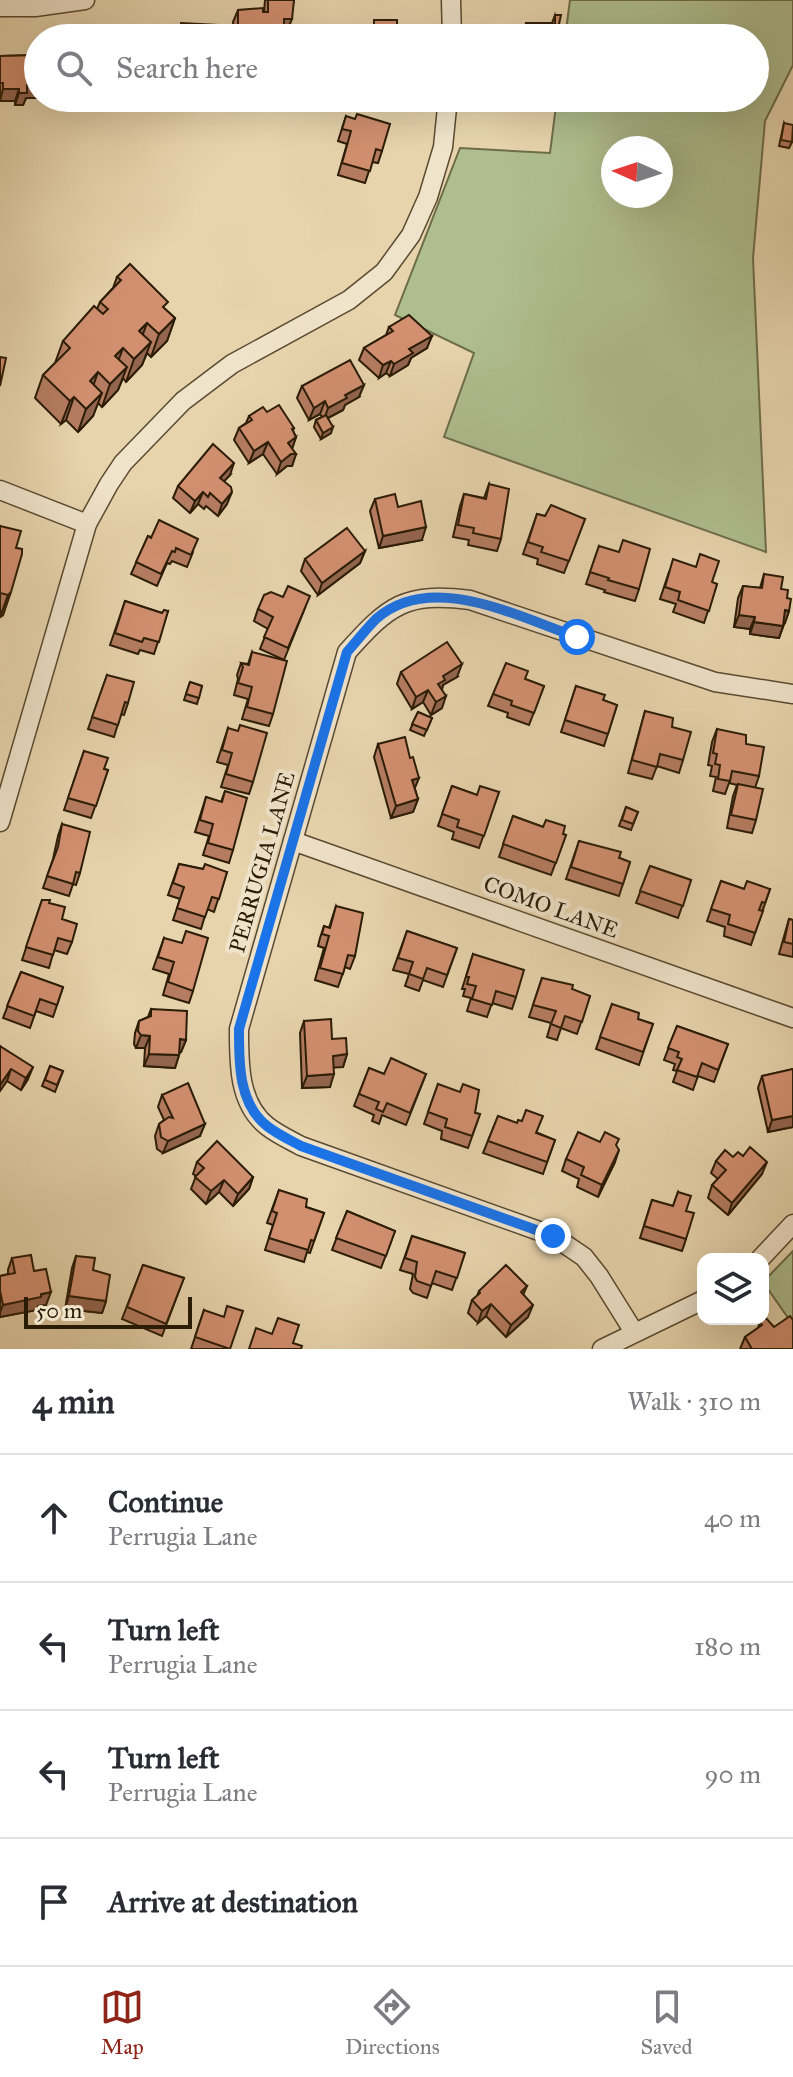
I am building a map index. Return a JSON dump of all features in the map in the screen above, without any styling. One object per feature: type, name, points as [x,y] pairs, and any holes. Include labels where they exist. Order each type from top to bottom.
[{"type":"street","points":[[0,7],[35,7],[85,0]]},
{"type":"street","points":[[451,0],[452,24]]},
{"type":"street","points":[[0,822],[5,787],[87,524],[109,484],[123,463],[183,401],[232,364],[349,300],[384,272],[411,235],[428,197],[443,147],[447,112]]},
{"type":"street","points":[[0,490],[87,524]]},
{"type":"street","name":"PERRUGIA LANE","points":[[634,1332],[584,1257],[553,1236],[301,1146],[266,1125],[253,1109],[239,1074],[239,1029],[347,652],[378,618],[403,603],[438,596],[470,600],[715,682],[793,694]]},
{"type":"street","name":"COMO LANE","points":[[293,841],[793,1018]]},
{"type":"street","points":[[766,1253],[793,1224]]},
{"type":"street","points":[[602,1349],[697,1303]]},
{"type":"green space","points":[[570,0],[793,0],[793,65],[765,121],[753,258],[766,552],[444,437],[474,353],[395,315],[460,148],[550,153],[555,112],[769,112],[769,24],[567,24]]},
{"type":"green space","points":[[793,1251],[793,1325],[769,1291],[769,1276]]},
{"type":"building","points":[[268,0],[294,0],[292,19],[284,19],[284,24],[238,24],[238,10],[263,8],[263,12],[268,12]]},
{"type":"building","points":[[555,15],[561,15],[559,24],[555,24]]},
{"type":"building","points":[[374,20],[397,20],[397,24],[374,24]]},
{"type":"building","points":[[24,55],[24,93],[19,93],[19,89],[3,89],[3,83],[0,83],[0,56]]},
{"type":"building","points":[[357,114],[390,124],[382,151],[376,149],[370,171],[342,163],[351,131],[342,129],[346,116],[355,119]]},
{"type":"building","points":[[784,123],[793,125],[792,142],[781,140]]},
{"type":"building","points":[[130,264],[168,302],[163,307],[175,318],[159,334],[147,323],[139,331],[151,342],[134,359],[123,348],[115,356],[127,367],[110,384],[98,372],[90,381],[102,393],[86,409],[74,397],[70,401],[43,375],[70,348],[63,341],[94,306],[103,314],[108,309],[100,302],[121,280],[117,277]]},
{"type":"building","points":[[409,315],[432,336],[409,349],[413,353],[394,364],[391,361],[383,365],[364,348],[393,331],[389,327]]},
{"type":"building","points":[[0,357],[6,358],[0,386]]},
{"type":"building","points":[[350,360],[364,385],[328,408],[325,401],[314,408],[302,386]]},
{"type":"building","points":[[279,405],[294,428],[296,437],[288,443],[296,454],[281,462],[268,442],[254,451],[239,428],[252,420],[249,416],[263,407],[267,412]]},
{"type":"building","points":[[326,415],[333,427],[323,433],[316,420]]},
{"type":"building","points":[[213,444],[234,463],[220,478],[231,487],[232,492],[222,504],[210,493],[208,497],[203,492],[195,501],[178,486]]},
{"type":"building","points":[[489,484],[509,489],[501,539],[473,533],[474,528],[458,525],[464,494],[486,499]]},
{"type":"building","points":[[395,494],[398,507],[421,501],[426,527],[383,536],[375,499]]},
{"type":"building","points":[[551,505],[585,519],[569,561],[541,552],[543,547],[528,542],[537,514],[545,516]]},
{"type":"building","points":[[159,520],[198,539],[191,555],[176,548],[175,552],[172,551],[161,574],[136,562]]},
{"type":"building","points":[[0,526],[21,531],[16,548],[22,549],[22,554],[8,595],[0,593]]},
{"type":"building","points":[[347,528],[365,551],[322,583],[305,559]]},
{"type":"building","points":[[623,540],[650,549],[639,589],[590,572],[599,546],[619,552]]},
{"type":"building","points":[[700,554],[719,561],[712,582],[717,584],[709,611],[678,600],[680,592],[665,587],[673,559],[696,567]]},
{"type":"building","points":[[764,574],[783,577],[781,589],[788,590],[787,598],[791,599],[789,611],[785,610],[783,626],[754,622],[755,617],[739,615],[743,586],[762,588]]},
{"type":"building","points":[[288,586],[310,596],[288,648],[264,637],[273,617],[258,609],[264,595],[271,592],[283,597]]},
{"type":"building","points":[[125,601],[162,613],[168,611],[159,642],[144,638],[142,642],[115,633]]},
{"type":"building","points":[[447,642],[462,664],[443,676],[445,680],[438,684],[446,696],[436,702],[428,690],[416,697],[401,672]]},
{"type":"building","points":[[252,652],[287,661],[273,714],[247,707],[252,687],[238,683],[243,667],[241,663],[249,665]]},
{"type":"building","points":[[506,663],[528,671],[525,679],[544,686],[534,713],[511,705],[512,701],[493,694]]},
{"type":"building","points":[[107,675],[134,682],[118,725],[92,717]]},
{"type":"building","points":[[190,682],[202,686],[199,698],[186,694]]},
{"type":"building","points":[[576,686],[605,695],[603,700],[617,705],[608,734],[565,720]]},
{"type":"building","points":[[645,711],[673,718],[672,727],[691,732],[683,760],[660,754],[657,767],[632,760]]},
{"type":"building","points":[[418,712],[432,718],[427,730],[412,724]]},
{"type":"building","points":[[240,725],[267,733],[253,782],[226,774],[232,753],[222,750],[228,728],[238,731]]},
{"type":"building","points":[[717,729],[746,735],[746,744],[764,747],[759,776],[732,771],[730,781],[718,779],[720,765],[715,764],[717,754],[713,753]]},
{"type":"building","points":[[405,737],[419,778],[412,780],[418,799],[396,806],[378,744]]},
{"type":"building","points":[[84,751],[108,758],[104,769],[108,770],[96,806],[68,798]]},
{"type":"building","points":[[738,784],[763,789],[756,820],[731,815]]},
{"type":"building","points":[[452,786],[477,795],[480,786],[499,792],[484,836],[457,827],[459,820],[442,814]]},
{"type":"building","points":[[225,791],[247,798],[233,850],[208,843],[213,824],[200,820],[206,797],[222,802]]},
{"type":"building","points":[[626,807],[638,812],[633,824],[622,820]]},
{"type":"building","points":[[513,816],[543,827],[546,820],[565,826],[563,834],[566,835],[556,863],[503,844]]},
{"type":"building","points":[[62,824],[90,832],[80,873],[76,872],[73,884],[47,876],[58,847]]},
{"type":"building","points":[[579,841],[621,852],[619,858],[630,862],[623,884],[571,867]]},
{"type":"building","points":[[179,864],[203,869],[205,864],[227,872],[219,899],[212,897],[205,917],[177,908],[184,887],[173,883]]},
{"type":"building","points":[[650,866],[691,880],[683,906],[640,891]]},
{"type":"building","points":[[721,881],[744,889],[747,881],[770,889],[759,910],[763,911],[755,933],[728,924],[730,915],[711,909]]},
{"type":"building","points":[[42,900],[65,907],[62,919],[77,924],[72,942],[58,938],[53,955],[26,947]]},
{"type":"building","points":[[336,906],[363,913],[355,956],[348,955],[343,974],[320,968],[329,936],[322,934],[324,926],[330,928]]},
{"type":"building","points":[[789,919],[793,920],[793,944],[784,942]]},
{"type":"building","points":[[186,931],[208,938],[193,991],[168,982],[174,962],[158,957],[164,938],[182,943]]},
{"type":"building","points":[[407,931],[457,948],[447,975],[427,968],[423,979],[409,974],[413,962],[398,958]]},
{"type":"building","points":[[473,954],[524,970],[516,997],[496,991],[492,1005],[472,999],[476,986],[467,984],[469,977],[466,977]]},
{"type":"building","points":[[21,972],[63,987],[57,1005],[40,999],[34,1016],[7,1006]]},
{"type":"building","points":[[542,978],[573,985],[572,989],[590,996],[582,1022],[565,1016],[561,1028],[551,1024],[556,1011],[533,1005]]},
{"type":"building","points":[[612,1004],[639,1013],[638,1019],[653,1024],[643,1052],[600,1037]]},
{"type":"building","points":[[151,1009],[187,1011],[186,1040],[180,1039],[179,1055],[149,1054],[150,1036],[141,1035],[138,1031],[139,1021],[151,1016]]},
{"type":"building","points":[[331,1019],[332,1039],[346,1038],[347,1054],[333,1056],[334,1074],[307,1076],[304,1021]]},
{"type":"building","points":[[677,1026],[728,1044],[718,1070],[702,1063],[697,1077],[677,1070],[682,1059],[677,1057],[679,1052],[668,1048]]},
{"type":"building","points":[[0,1046],[33,1067],[26,1078],[11,1069],[0,1085]]},
{"type":"building","points":[[391,1058],[426,1074],[410,1113],[387,1103],[383,1112],[376,1109],[379,1102],[359,1094],[369,1068],[384,1074]]},
{"type":"building","points":[[50,1066],[63,1071],[57,1085],[45,1080]]},
{"type":"building","points":[[793,1069],[793,1116],[772,1120],[762,1076]]},
{"type":"building","points":[[188,1083],[205,1124],[168,1141],[161,1137],[159,1124],[169,1117],[173,1118],[162,1095]]},
{"type":"building","points":[[438,1084],[460,1092],[463,1084],[479,1090],[475,1113],[480,1114],[472,1136],[445,1127],[447,1119],[428,1112]]},
{"type":"building","points":[[526,1110],[543,1116],[536,1133],[555,1140],[547,1162],[488,1141],[498,1116],[517,1123],[518,1120],[522,1121]]},
{"type":"building","points":[[578,1132],[600,1142],[605,1132],[619,1139],[616,1145],[619,1150],[602,1185],[581,1175],[584,1167],[566,1159]]},
{"type":"building","points":[[217,1141],[253,1177],[238,1194],[224,1180],[211,1191],[195,1177],[204,1168],[197,1162]]},
{"type":"building","points":[[750,1147],[767,1162],[732,1203],[712,1185],[726,1170],[716,1161],[725,1150],[733,1157],[738,1152],[743,1156]]},
{"type":"building","points":[[279,1190],[307,1199],[306,1207],[324,1213],[308,1250],[269,1238],[277,1213],[272,1211]]},
{"type":"building","points":[[678,1192],[691,1196],[686,1211],[694,1213],[686,1239],[644,1226],[652,1200],[673,1206]]},
{"type":"building","points":[[347,1211],[395,1231],[386,1256],[336,1238]]},
{"type":"building","points":[[412,1236],[465,1253],[457,1278],[436,1271],[431,1286],[417,1281],[417,1262],[405,1258]]},
{"type":"building","points":[[31,1255],[34,1271],[46,1269],[51,1292],[3,1305],[0,1276],[15,1273],[12,1258]]},
{"type":"building","points":[[76,1256],[95,1258],[93,1270],[110,1275],[106,1301],[69,1296]]},
{"type":"building","points":[[143,1265],[184,1278],[166,1324],[127,1307]]},
{"type":"building","points":[[506,1265],[527,1286],[521,1292],[533,1305],[511,1325],[491,1304],[482,1311],[472,1300]]},
{"type":"building","points":[[227,1306],[243,1311],[230,1349],[195,1337],[204,1310],[224,1317]]},
{"type":"building","points":[[790,1316],[793,1320],[793,1349],[752,1349],[745,1337],[762,1325],[769,1325],[769,1321],[774,1327]]},
{"type":"building","points":[[278,1318],[299,1325],[293,1343],[302,1346],[301,1349],[249,1349],[256,1328],[272,1334]]},
{"type":"route","points":[[553,1236],[301,1146],[266,1125],[253,1109],[239,1074],[239,1029],[347,652],[378,618],[403,603],[438,596],[470,600],[577,637]]}]
